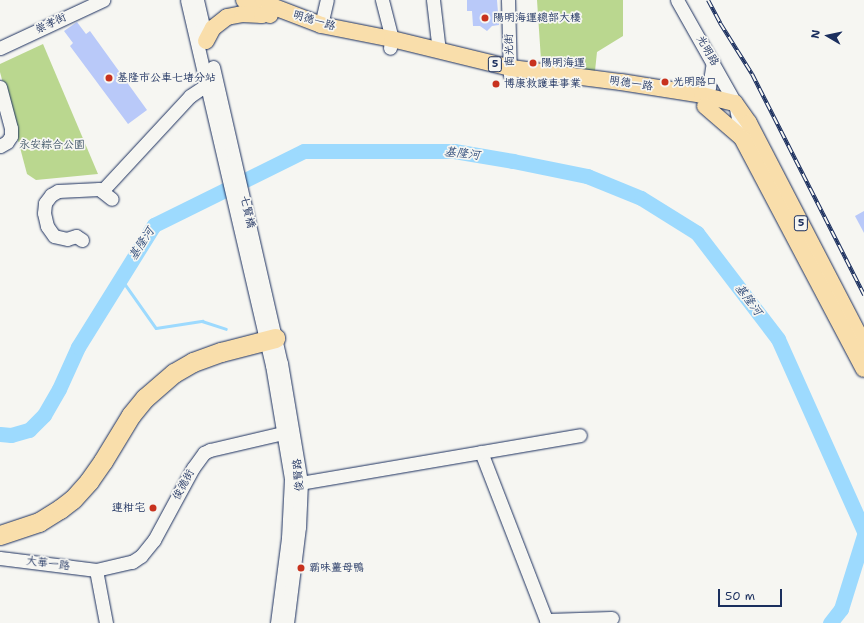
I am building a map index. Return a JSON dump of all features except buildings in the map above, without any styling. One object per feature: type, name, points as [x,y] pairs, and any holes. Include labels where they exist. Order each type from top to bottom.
[{"type":"highway","points":[[0,535],[39,522],[73,499],[93,476],[131,414],[144,398],[174,373],[193,362],[267,336]]},
{"type":"main road","name":"明德一路","points":[[244,0],[267,5],[322,25],[510,72],[650,95],[704,101]]},
{"type":"main road","points":[[206,40],[213,28],[227,17],[242,14],[267,5]]},
{"type":"main road","name":"明德一路","points":[[267,5],[317,32],[439,51],[510,72]]},
{"type":"main road","points":[[704,101],[742,138]]},
{"type":"main road","name":"5","points":[[704,101],[720,106],[735,103],[748,123],[864,345]]},
{"type":"main road","name":"5","points":[[742,138],[864,369]]},
{"type":"street","name":"崇孝街","points":[[0,48],[103,0]]},
{"type":"street","points":[[187,0],[214,90]]},
{"type":"street","points":[[197,0],[206,40],[214,90]]},
{"type":"street","points":[[322,25],[327,0]]},
{"type":"street","points":[[382,0],[391,43]]},
{"type":"street","points":[[433,0],[439,51]]},
{"type":"street","name":"南光街","points":[[508,0],[510,72]]},
{"type":"street","name":"光明路","points":[[677,0],[735,103],[742,138]]},
{"type":"street","points":[[704,101],[709,87],[713,62]]},
{"type":"street","points":[[0,87],[11,128],[11,136],[7,142],[0,146]]},
{"type":"street","points":[[82,240],[76,236],[67,239],[54,236],[47,226],[44,213],[45,204],[51,195],[58,191],[99,189],[107,195],[190,96],[214,90]]},
{"type":"street","name":"七賢橋","points":[[214,90],[267,336]]},
{"type":"street","name":"俊賢路","points":[[267,336],[289,432],[296,483],[299,527],[287,623]]},
{"type":"street","name":"俊德街","points":[[96,570],[132,562],[147,549],[193,468],[204,453],[210,450],[289,432]]},
{"type":"street","points":[[296,483],[580,435]]},
{"type":"street","points":[[481,452],[546,620],[612,618]]},
{"type":"street","name":"俊賢路","points":[[277,623],[296,483]]},
{"type":"street","name":"大華一路","points":[[0,558],[96,570]]},
{"type":"street","points":[[96,570],[106,623]]},
{"type":"green space","points":[[537,0],[623,0],[623,36],[597,52],[595,71],[583,70],[582,59],[559,59],[558,66],[541,60]]},
{"type":"green space","name":"永安綜合公園","points":[[43,44],[98,174],[36,180],[27,174],[0,72],[0,64]]},
{"type":"waterway","name":"基隆河","points":[[0,434],[11,435],[29,430],[44,415],[59,389],[78,347],[154,225],[304,151],[454,151],[587,176],[641,198],[697,233],[778,339],[864,531]]},
{"type":"waterway","points":[[120,277],[156,328],[202,321],[226,329]]},
{"type":"waterway","name":"基隆河","points":[[830,623],[841,609],[864,535]]},
{"type":"railway","points":[[708,0],[720,23],[752,74],[864,295]]},
{"type":"place","name":"陽明海運總部大樓","points":[[485,18]]},
{"type":"place","name":"陽明海運","points":[[533,63]]},
{"type":"place","name":"基隆市公車七堵分站","points":[[109,78]]},
{"type":"place","name":"光明路口","points":[[665,82]]},
{"type":"place","name":"博康救護車事業","points":[[496,84]]},
{"type":"place","name":"連柑宅","points":[[153,508]]},
{"type":"place","name":"霸味薑母鴨","points":[[301,568]]}]
